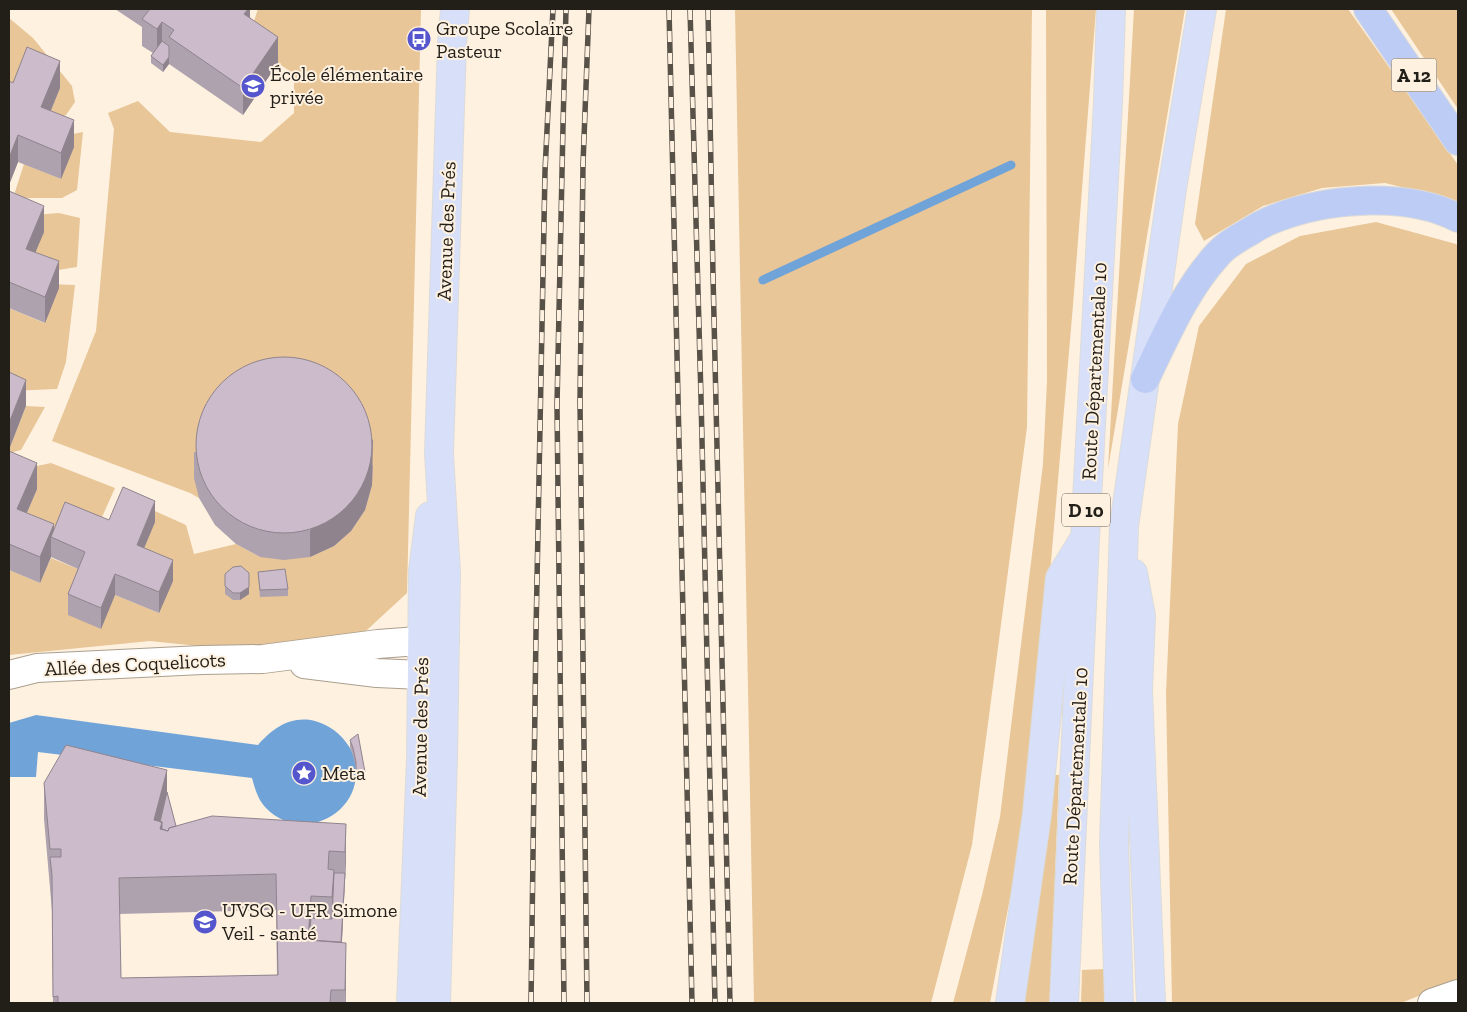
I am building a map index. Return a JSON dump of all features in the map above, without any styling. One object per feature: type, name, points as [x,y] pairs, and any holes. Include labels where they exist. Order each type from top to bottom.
[{"type":"highway","name":"A 12","points":[[1368,9],[1458,141]]},
{"type":"highway","points":[[1145,379],[1181,305],[1205,269],[1220,252],[1268,221],[1301,210],[1332,203],[1363,201],[1407,203],[1432,207],[1458,218]]},
{"type":"main road","name":"Avenue des Prés","points":[[436,1003],[434,639],[423,571],[439,452],[452,44],[455,9]]},
{"type":"main road","name":"Route Départementale 10","points":[[1064,1003],[1111,9]]},
{"type":"main road","name":"D 10","points":[[1119,1003],[1114,845],[1124,526],[1172,189],[1202,9]]},
{"type":"main road","name":"D 10","points":[[1124,526],[1141,616],[1138,691],[1151,1003]]},
{"type":"main road","name":"D 10","points":[[1010,1003],[1037,814],[1060,578],[1085,538]]},
{"type":"main road","name":"Avenue des Prés","points":[[412,1003],[421,759],[433,676]]},
{"type":"street","points":[[263,659],[434,639]]},
{"type":"street","points":[[263,659],[377,673],[433,676]]},
{"type":"street","name":"Allée des Coquelicots","points":[[9,675],[37,668],[263,659]]},
{"type":"street","points":[[1432,1003],[1458,994]]},
{"type":"shaded area","points":[[258,9],[421,9],[407,593],[355,641],[246,651],[150,641],[9,655],[9,570],[40,583],[51,558],[85,572],[115,595],[159,613],[137,565],[146,507],[186,525],[194,554],[236,544],[260,557],[310,557],[334,546],[351,531],[365,510],[372,485],[199,498],[52,441],[96,331],[114,129],[108,113],[138,101],[170,132],[261,142],[294,113],[294,74],[244,40],[250,33]]},
{"type":"shaded area","points":[[735,9],[1032,9],[1027,427],[972,845],[931,1003],[754,1003]]},
{"type":"shaded area","points":[[1046,9],[1096,9],[1037,725],[1025,819],[990,1003],[953,1003],[982,895],[1000,817],[1043,464],[1047,381]]},
{"type":"shaded area","points":[[1134,9],[1185,9],[1108,469]]},
{"type":"shaded area","points":[[1226,9],[1348,9],[1458,165],[1458,206],[1437,196],[1385,183],[1322,188],[1263,206],[1204,241],[1195,224]]},
{"type":"shaded area","points":[[1391,9],[1458,9],[1458,109]]},
{"type":"shaded area","points":[[9,18],[33,38],[72,86],[75,102],[66,115],[44,126],[9,107]]},
{"type":"shaded area","points":[[83,132],[77,190],[62,198],[13,198],[24,164],[61,179],[52,138]]},
{"type":"shaded area","points":[[59,213],[80,218],[77,267],[26,275],[9,217]]},
{"type":"shaded area","points":[[1376,222],[1458,246],[1458,980],[1401,1003],[1172,1003],[1166,693],[1178,424],[1199,326],[1246,264],[1300,236]]},
{"type":"shaded area","points":[[49,284],[75,285],[66,362],[57,389],[9,391],[9,308],[44,323]]},
{"type":"shaded area","points":[[26,406],[45,407],[21,450],[9,453],[9,450]]},
{"type":"shaded area","points":[[51,463],[115,488],[94,535],[54,551],[17,535],[9,472]]},
{"type":"shaded area","points":[[1052,775],[1059,775],[1050,1003],[1021,1003]]},
{"type":"shaded area","points":[[1105,969],[1104,1003],[1081,1003],[1082,970]]},
{"type":"water","points":[[36,715],[258,745],[276,728],[290,721],[315,721],[334,730],[349,747],[355,762],[356,780],[350,796],[341,809],[328,818],[313,823],[296,824],[281,819],[263,805],[252,778],[38,752],[36,777],[9,777],[9,723]]},
{"type":"building","points":[[150,9],[248,9],[244,14],[278,37],[243,88],[169,37],[174,30],[162,22],[157,29],[142,19]]},
{"type":"building","points":[[162,41],[169,46],[169,57],[163,65],[151,56]]},
{"type":"building","points":[[27,47],[60,61],[41,107],[74,120],[61,153],[18,135],[9,158],[9,81],[13,83]]},
{"type":"building","points":[[9,191],[44,206],[26,249],[59,261],[45,297],[9,282]]},
{"type":"building","points":[[293,357],[326,367],[352,389],[362,403],[368,419],[371,428],[371,462],[362,487],[340,513],[326,523],[301,532],[275,533],[242,523],[216,501],[206,487],[197,462],[196,436],[206,403],[228,377],[242,367],[267,358]]},
{"type":"building","points":[[9,372],[26,380],[9,423]]},
{"type":"building","points":[[9,451],[37,463],[17,509],[54,524],[40,557],[9,544]]},
{"type":"building","points":[[123,487],[155,501],[137,545],[173,560],[159,592],[115,574],[101,608],[68,594],[85,552],[51,537],[65,502],[109,520]]},
{"type":"building","points":[[241,566],[249,573],[249,587],[240,593],[233,593],[225,586],[225,574],[233,567]]},
{"type":"building","points":[[285,569],[288,589],[260,590],[258,572]]},
{"type":"building","points":[[358,734],[365,772],[356,770],[356,762],[350,740]]},
{"type":"building","points":[[66,745],[167,770],[154,820],[162,822],[160,829],[168,831],[169,828],[212,816],[346,824],[345,852],[329,851],[328,869],[334,870],[332,897],[311,896],[308,940],[346,943],[345,990],[331,990],[330,1003],[58,1003],[58,996],[53,997],[52,875],[50,857],[61,857],[61,849],[50,849],[44,783]],"holes":[[[276,874],[278,975],[121,978],[119,878]]]},
{"type":"building","points":[[167,792],[176,826],[169,828],[168,831],[162,829],[162,822],[160,822]]},
{"type":"building","points":[[334,873],[345,873],[341,942],[309,940],[311,918],[332,919]]},
{"type":"waterway","points":[[763,280],[1011,165]]},
{"type":"railway","points":[[531,1003],[545,171],[553,9]]},
{"type":"railway","points":[[564,1003],[557,405],[566,9]]},
{"type":"railway","points":[[587,1003],[580,401],[583,164],[589,9]]},
{"type":"railway","points":[[669,9],[692,1003]]},
{"type":"railway","points":[[690,9],[715,1003]]},
{"type":"railway","points":[[708,9],[730,1003]]},
{"type":"place","name":"Groupe Scolaire Pasteur","points":[[419,39]]},
{"type":"place","name":"École élémentaire privée","points":[[253,86]]},
{"type":"place","name":"Meta","points":[[304,773]]},
{"type":"place","name":"UVSQ - UFR Simone Veil - santé","points":[[205,922]]}]
